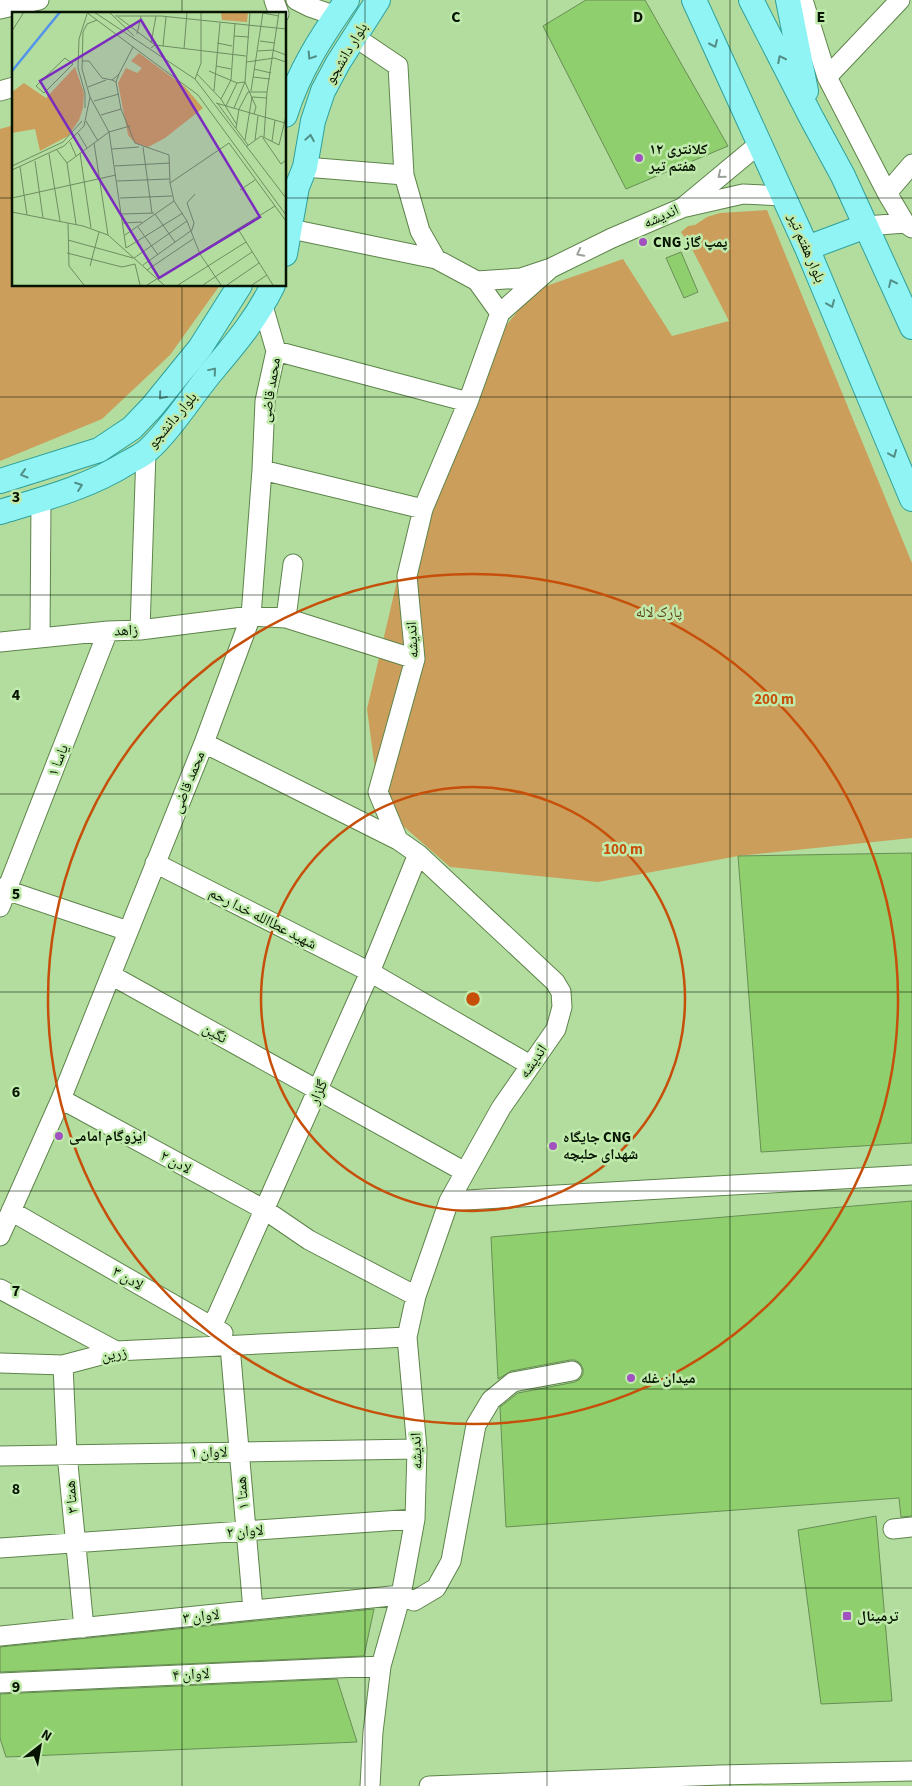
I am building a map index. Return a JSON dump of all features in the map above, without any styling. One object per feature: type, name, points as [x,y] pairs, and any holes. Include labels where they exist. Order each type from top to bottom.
[{"type":"main road","name":"بلوار دانشجو","points":[[286,249],[297,187],[305,167],[313,121],[324,91],[338,62],[378,0]]},
{"type":"main road","name":"بلوار هفتم تیر","points":[[694,0],[807,248],[912,499]]},
{"type":"main road","points":[[751,0],[811,117],[844,176],[912,327]]},
{"type":"main road","points":[[788,0],[811,117]]},
{"type":"main road","points":[[338,13],[355,37]]},
{"type":"main road","name":"بلوار دانشجو","points":[[286,112],[292,92],[304,66],[338,13]]},
{"type":"main road","points":[[807,248],[866,226]]},
{"type":"main road","name":"بلوار دانشجو","points":[[0,481],[99,450],[132,428],[152,407],[200,348],[239,286]]},
{"type":"main road","name":"بلوار دانشجو","points":[[0,512],[41,500],[108,475],[146,452],[172,423],[248,328],[268,295]]},
{"type":"street","points":[[0,10],[40,0]]},
{"type":"street","points":[[274,0],[278,12]]},
{"type":"street","points":[[296,0],[310,7],[338,13]]},
{"type":"street","points":[[314,0],[338,13]]},
{"type":"street","points":[[804,0],[827,77],[887,193],[909,226]]},
{"type":"street","points":[[827,77],[900,0]]},
{"type":"street","points":[[355,37],[398,66],[404,175],[420,231],[436,259]]},
{"type":"street","name":"اندیشه","points":[[551,268],[605,241],[682,208],[759,144]]},
{"type":"street","points":[[887,193],[912,164]]},
{"type":"street","points":[[305,167],[404,175]]},
{"type":"street","points":[[682,208],[743,194],[784,196]]},
{"type":"street","points":[[866,226],[909,226]]},
{"type":"street","points":[[290,229],[436,259],[477,281],[500,313],[551,268]]},
{"type":"street","points":[[477,281],[521,278],[551,268]]},
{"type":"street","name":"محمد قاضی","points":[[0,1236],[62,1099],[204,743],[251,616],[265,401],[276,351],[268,295]]},
{"type":"street","name":"اندیشه","points":[[370,1786],[373,1732],[381,1666],[401,1595],[415,1519],[417,1449],[407,1337],[416,1296],[449,1200],[501,1108],[556,1029],[562,1007],[561,992],[555,982],[418,854],[398,840],[378,792],[416,659],[407,576],[423,509],[468,402],[500,313]]},
{"type":"street","points":[[276,351],[468,402]]},
{"type":"street","points":[[140,630],[146,452]]},
{"type":"street","points":[[262,470],[423,509]]},
{"type":"street","points":[[40,638],[41,500]]},
{"type":"street","points":[[286,618],[293,564]]},
{"type":"street","name":"زاهد","points":[[0,642],[108,631],[140,630],[251,616],[286,618],[416,659]]},
{"type":"street","name":"یاسا ۱","points":[[0,908],[4,889],[108,631]]},
{"type":"street","points":[[204,743],[398,840]]},
{"type":"street","name":"گلزار","points":[[212,1327],[370,972],[418,854]]},
{"type":"street","name":"شهید عطاالله خدا رحم","points":[[155,863],[370,972],[530,1065]]},
{"type":"street","points":[[4,889],[128,931]]},
{"type":"street","name":"نگین","points":[[111,975],[464,1172]]},
{"type":"street","name":"لادن ۲","points":[[62,1099],[265,1210],[309,1240],[416,1296]]},
{"type":"street","points":[[449,1200],[912,1175]]},
{"type":"street","name":"لادن ۳","points":[[11,1211],[212,1327],[237,1345]]},
{"type":"street","points":[[0,1289],[116,1352]]},
{"type":"street","name":"زرین","points":[[0,1363],[63,1365],[116,1352],[407,1337]]},
{"type":"street","name":"همتا ۱","points":[[237,1345],[239,1452],[252,1610]]},
{"type":"street","name":"همتا ۳","points":[[63,1365],[67,1454],[84,1628]]},
{"type":"street","name":"لاوان ۳","points":[[0,1636],[401,1595],[414,1601],[436,1588],[451,1562],[476,1425],[491,1400],[513,1382],[572,1371]]},
{"type":"street","name":"لاوان ۱","points":[[0,1456],[417,1449]]},
{"type":"street","name":"لاوان ۲","points":[[0,1548],[415,1519]]},
{"type":"street","points":[[893,1529],[912,1527]]},
{"type":"street","name":"لاوان ۴","points":[[0,1683],[381,1666]]},
{"type":"street","points":[[428,1786],[720,1781],[912,1771]]},
{"type":"green space","points":[[12,126],[12,286],[219,286],[170,355],[102,419],[0,461],[0,129]]},
{"type":"green space","name":"پارک لاله","points":[[767,210],[912,563],[912,838],[738,856],[598,882],[450,867],[402,825],[378,792],[367,709],[397,581],[504,328],[535,290],[623,259],[672,336],[729,321],[692,249],[681,232],[688,226],[695,225],[707,217],[720,213]]},
{"type":"building","points":[[586,0],[645,0],[728,146],[626,189],[543,26]]},
{"type":"building","points":[[681,252],[698,292],[684,298],[666,258]]},
{"type":"building","points":[[912,853],[912,1143],[761,1152],[738,856]]},
{"type":"building","points":[[912,1201],[912,1516],[901,1517],[899,1498],[506,1527],[500,1407],[518,1393],[575,1382],[580,1379],[583,1369],[580,1363],[570,1360],[511,1371],[498,1379],[491,1237]]},
{"type":"building","name":"ترمینال","points":[[876,1516],[892,1701],[821,1704],[798,1530]]},
{"type":"building","points":[[374,1609],[364,1656],[0,1672],[0,1647]]},
{"type":"building","points":[[337,1679],[357,1742],[6,1757],[0,1738],[0,1694]]},
{"type":"place","name":"کلانتری ۱۲ هفتم تیر","points":[[639,158]]},
{"type":"place","name":"CNG پمپ گاز","points":[[643,242]]},
{"type":"place","name":"ایزوگام امامی","points":[[59,1136]]},
{"type":"place","name":"جایگاه CNG شهدای حلبچه","points":[[553,1146]]},
{"type":"place","name":"میدان غله","points":[[631,1378]]},
{"type":"place","name":"ترمینال","points":[[847,1616]]}]
